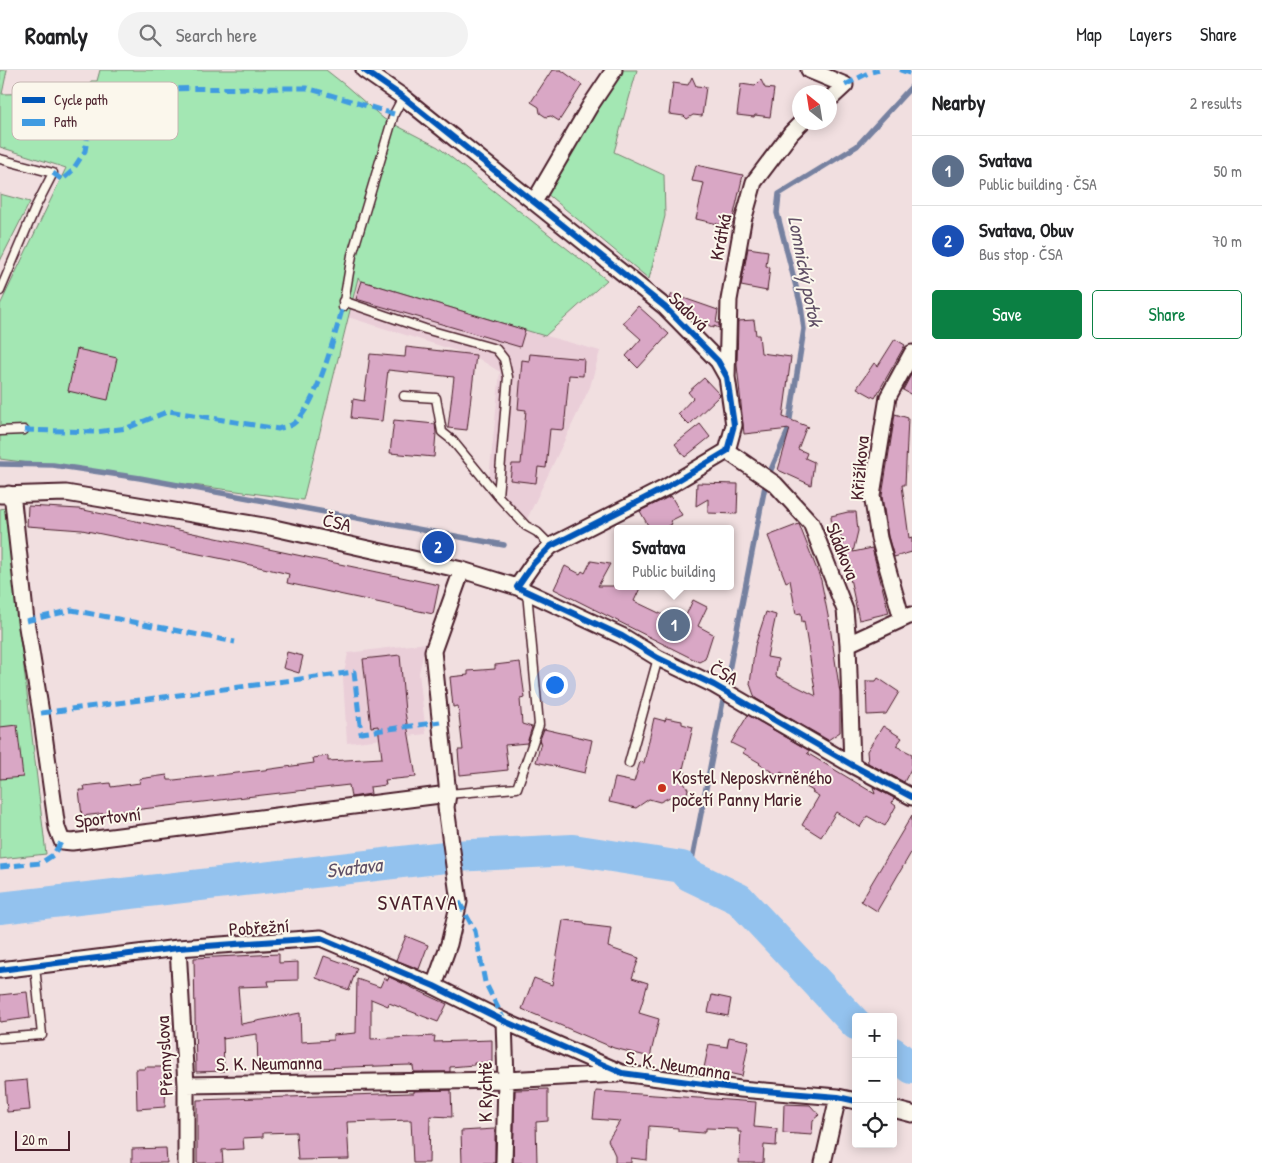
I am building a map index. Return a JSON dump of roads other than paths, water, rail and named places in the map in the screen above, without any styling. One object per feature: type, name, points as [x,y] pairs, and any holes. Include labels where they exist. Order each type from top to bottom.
[{"type":"street","name":"Sadová","points":[[364,70],[403,97],[665,307],[718,361],[727,377],[734,425],[727,451]]},
{"type":"street","points":[[534,202],[590,106],[614,70]]},
{"type":"street","points":[[809,70],[845,85],[837,92]]},
{"type":"street","name":"Krátká","points":[[727,377],[729,300],[742,221],[754,182],[793,130]]},
{"type":"street","name":"Křižíkova","points":[[907,617],[879,538],[872,495],[888,397],[912,353]]},
{"type":"street","points":[[522,589],[533,564],[552,546],[664,488],[727,451]]},
{"type":"street","name":"Sládkova","points":[[727,451],[775,484],[811,523],[845,610],[852,766]]},
{"type":"street","name":"ČSA","points":[[5,495],[66,493],[270,527],[462,570],[522,589],[622,636],[658,658],[737,697],[852,766],[912,797]]},
{"type":"street","name":"Sportovní","points":[[5,495],[13,502],[26,622],[41,713],[56,828],[62,841],[72,842],[447,800]]},
{"type":"street","points":[[434,986],[449,944],[459,902],[433,651],[462,570]]},
{"type":"street","points":[[848,644],[907,617]]},
{"type":"street","name":"Pobřežní","points":[[0,970],[178,948],[321,938],[434,986],[504,1021]]},
{"type":"street","name":"Přemyslova","points":[[178,948],[186,1084],[186,1163]]},
{"type":"street","name":"S. K. Neumanna","points":[[504,1021],[622,1073]]},
{"type":"street","name":"K Rychtě","points":[[504,1021],[506,1080],[504,1163]]},
{"type":"street","name":"S. K. Neumanna","points":[[186,1084],[506,1080],[622,1073],[740,1089],[838,1097],[852,1100]]},
{"type":"street","points":[[823,1163],[838,1097]]},
{"type":"street","points":[[897,1111],[912,1114]]},
{"type":"lane","points":[[403,97],[394,114],[382,150],[352,255],[343,304],[496,349],[504,359],[508,377],[498,496]]},
{"type":"lane","points":[[0,159],[53,173],[36,206],[0,291]]},
{"type":"lane","points":[[404,396],[436,398],[442,432],[452,440],[498,496],[526,526],[537,532],[552,546]]},
{"type":"lane","points":[[0,430],[24,430]]},
{"type":"lane","points":[[447,800],[517,788],[538,726],[522,589]]},
{"type":"lane","points":[[629,763],[658,658]]},
{"type":"lane","points":[[0,1038],[42,1035],[35,966]]},
{"type":"waterway","name":"Lomnický potok","points":[[689,875],[766,481],[788,431],[804,329],[801,306],[777,213],[779,194],[857,146],[912,86]]},
{"type":"waterway","points":[[0,464],[53,465],[140,478],[504,545]]},
{"type":"waterway","name":"Svatava","points":[[0,908],[454,856],[573,850],[682,867],[689,875],[739,899],[852,1020]]},
{"type":"waterway","name":"Svatava","points":[[897,1056],[912,1068]]},
{"type":"place","name":"Svatava, Obuv","points":[[438,547]]},
{"type":"place","name":"Svatava","points":[[674,625]]},
{"type":"place","name":"Kostel Neposkvrněného početí Panny Marie","points":[[662,788]]},
{"type":"district","name":"SVATAVA","points":[[418,902]]}]
